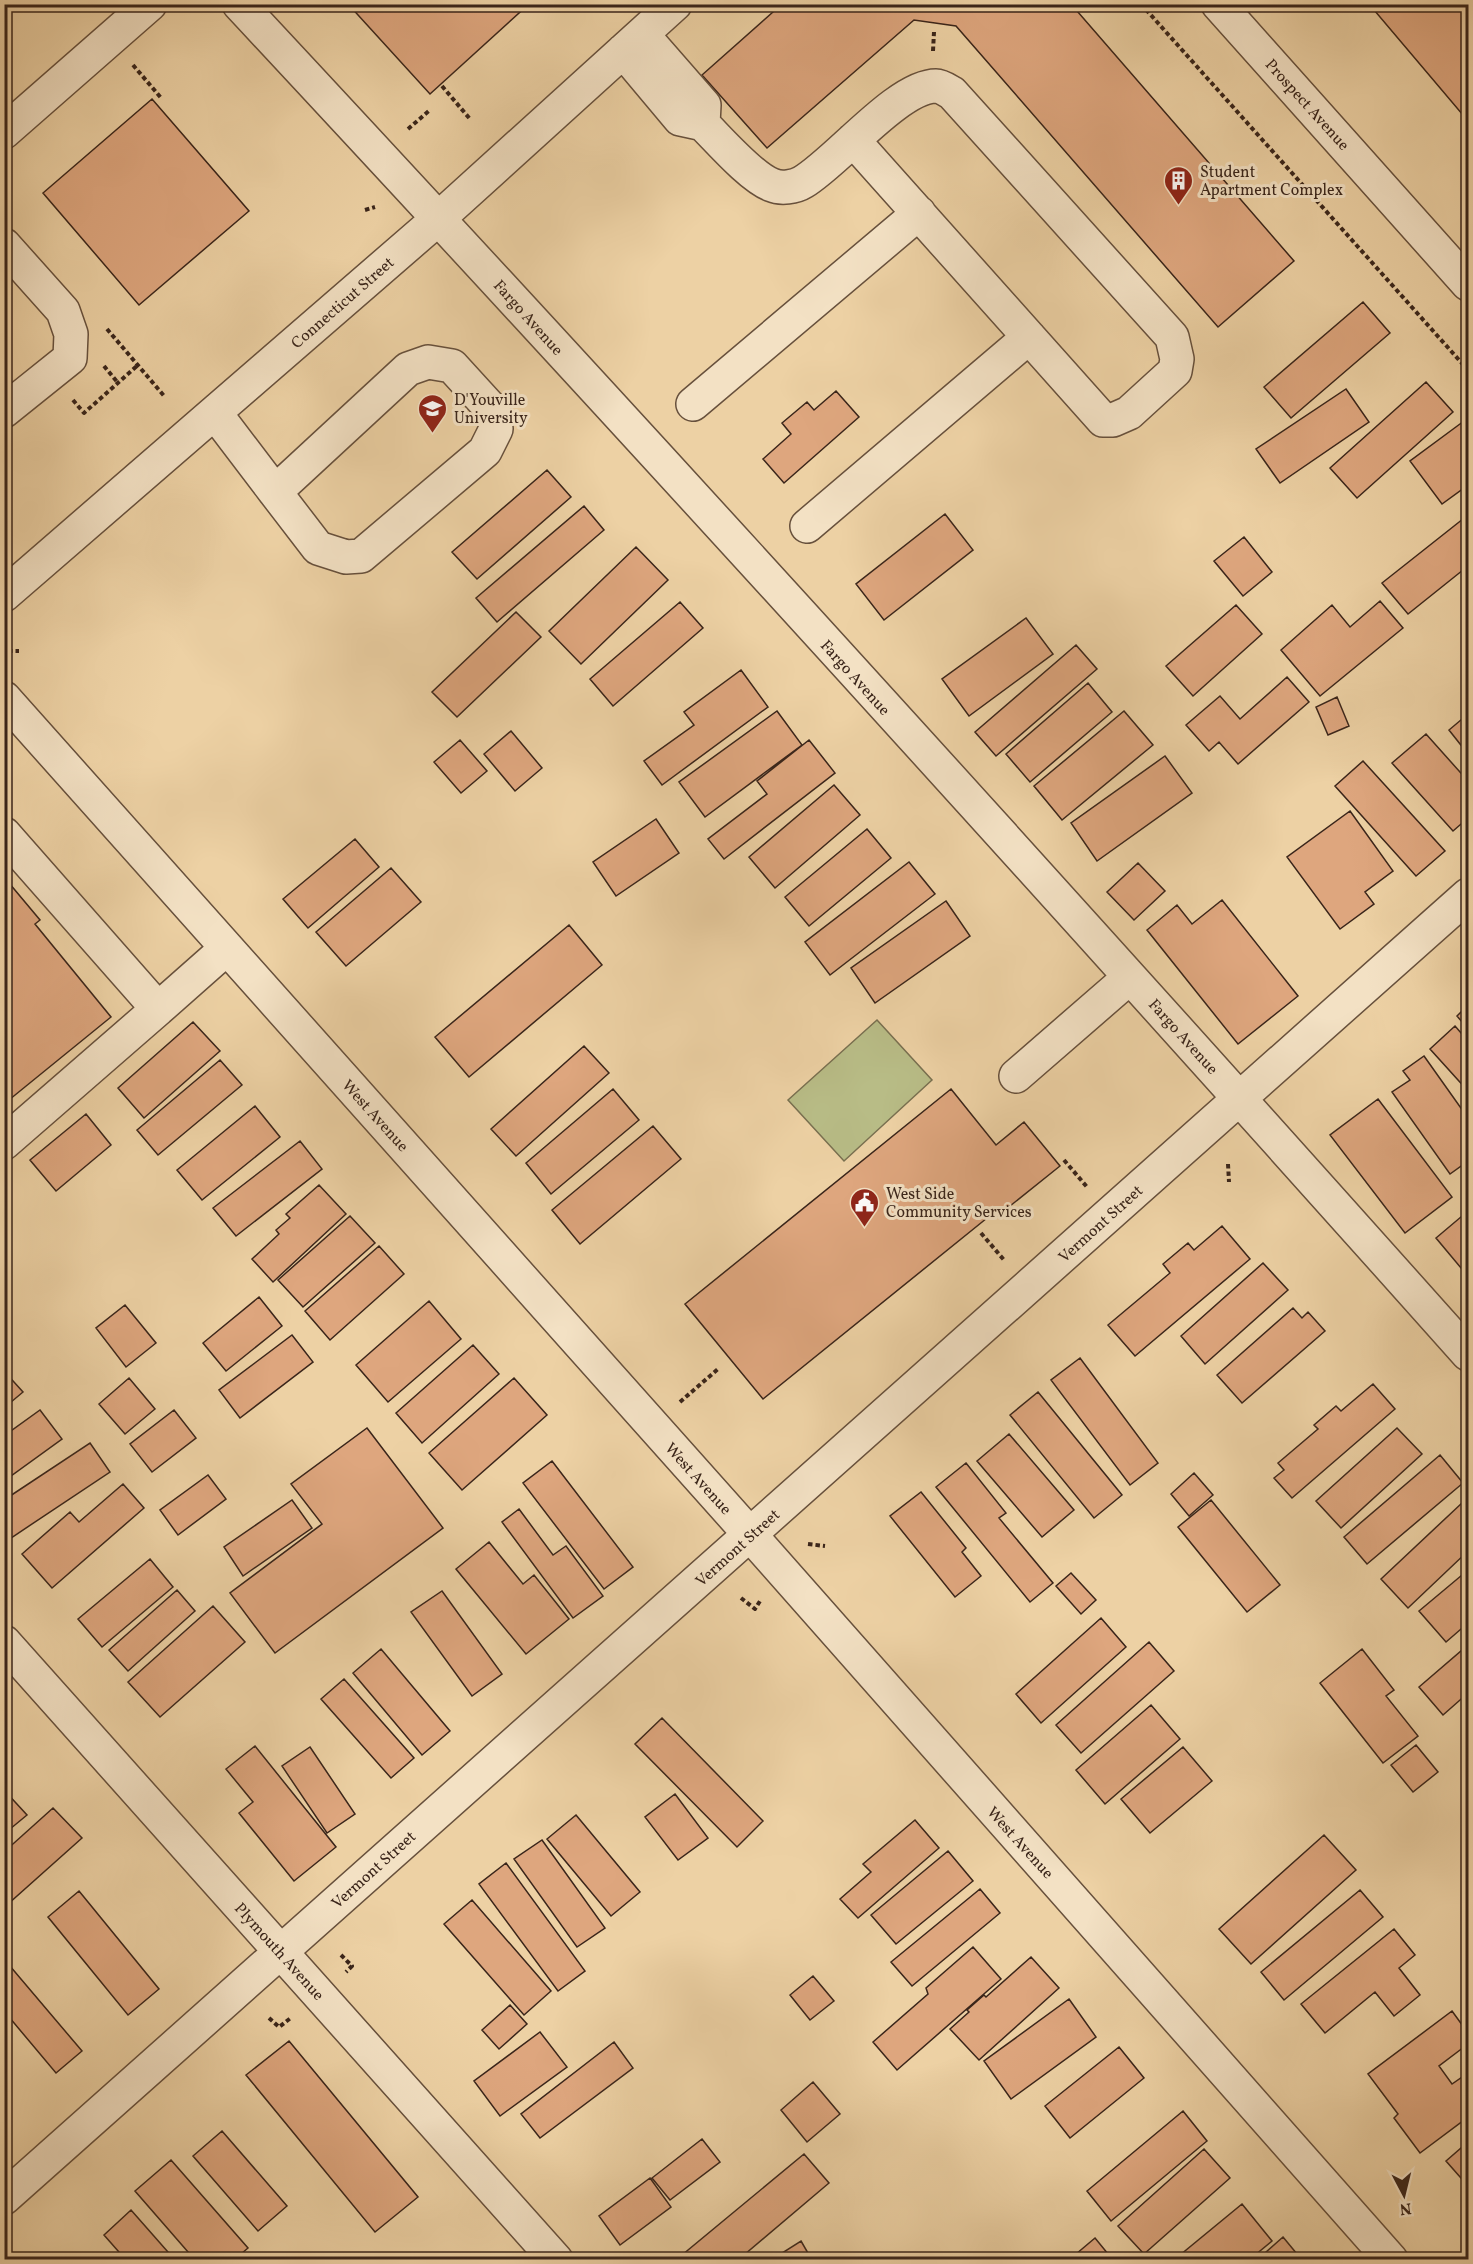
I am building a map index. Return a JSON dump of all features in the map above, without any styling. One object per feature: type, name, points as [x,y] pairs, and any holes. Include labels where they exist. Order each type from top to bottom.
[{"type":"street","points":[[4,132],[150,4]]},
{"type":"street","name":"Fargo Avenue","points":[[239,4],[439,218],[1130,977],[1468,1354]]},
{"type":"street","name":"Connecticut Street","points":[[4,596],[439,218],[675,4]]},
{"type":"street","name":"Prospect Avenue","points":[[1218,4],[1468,284]]},
{"type":"street","points":[[633,42],[704,105],[703,124],[754,174],[772,186],[789,187],[803,182],[853,140],[910,93],[938,85],[952,93],[1172,337],[1177,359],[1175,371],[1129,413],[1113,420],[1103,420],[853,140]]},
{"type":"street","points":[[693,405],[919,213]]},
{"type":"street","points":[[4,411],[70,358],[71,334],[63,311],[6,250]]},
{"type":"street","points":[[807,526],[1029,337]]},
{"type":"street","points":[[215,413],[275,492],[318,548],[346,557],[361,556],[485,451],[496,429],[494,412],[452,366],[428,362],[408,369],[275,492]]},
{"type":"street","name":"West Avenue","points":[[4,698],[1391,2259]]},
{"type":"street","points":[[4,834],[158,1009]]},
{"type":"street","name":"Vermont Street","points":[[4,2198],[1468,895]]},
{"type":"street","points":[[4,1143],[227,948]]},
{"type":"street","points":[[1016,1076],[1130,977]]},
{"type":"street","name":"Plymouth Avenue","points":[[4,1642],[556,2259]]},
{"type":"path","points":[[1141,4],[1468,370]]},
{"type":"path","points":[[933,52],[934,32]]},
{"type":"path","points":[[127,58],[162,99]]},
{"type":"path","points":[[442,86],[470,118]]},
{"type":"path","points":[[408,129],[430,110]]},
{"type":"path","points":[[365,210],[375,207]]},
{"type":"path","points":[[81,409],[84,413],[138,365]]},
{"type":"path","points":[[114,379],[118,383]]},
{"type":"path","points":[[8,651],[19,651]]},
{"type":"path","points":[[1064,1160],[1091,1191]]},
{"type":"path","points":[[1228,1164],[1229,1182]]},
{"type":"path","points":[[981,1233],[1009,1265]]},
{"type":"path","points":[[678,1404],[718,1369]]},
{"type":"path","points":[[808,1544],[825,1546]]},
{"type":"path","points":[[741,1598],[755,1609]]},
{"type":"path","points":[[341,1955],[352,1966]]},
{"type":"path","points":[[269,2018],[279,2027],[292,2017]]},
{"type":"green space","points":[[877,1020],[932,1080],[844,1161],[788,1100]]},
{"type":"building","points":[[348,4],[529,4],[430,94]]},
{"type":"building","name":"Student Apartment Complex","points":[[782,4],[1071,4],[1294,261],[1218,327],[956,26],[914,20],[767,148],[702,75]]},
{"type":"building","points":[[1369,4],[1468,4],[1468,121]]},
{"type":"building","points":[[152,99],[249,211],[139,305],[43,193]]},
{"type":"building","points":[[1363,302],[1390,333],[1291,418],[1264,387]]},
{"type":"building","points":[[1426,382],[1453,412],[1357,498],[1330,468]]},
{"type":"building","points":[[1346,389],[1369,422],[1280,483],[1256,449]]},
{"type":"building","points":[[836,391],[859,417],[784,483],[763,459],[791,434],[782,423],[807,402],[814,410]]},
{"type":"building","points":[[1464,421],[1468,428],[1468,485],[1442,504],[1410,461]]},
{"type":"building","points":[[547,470],[571,497],[477,579],[452,552]]},
{"type":"building","points":[[584,506],[604,530],[497,622],[476,598]]},
{"type":"building","points":[[945,514],[973,550],[884,620],[856,584]]},
{"type":"building","points":[[1468,515],[1468,566],[1408,614],[1382,583]]},
{"type":"building","points":[[1244,537],[1272,572],[1243,596],[1214,561]]},
{"type":"building","points":[[636,547],[668,580],[581,664],[549,631]]},
{"type":"building","points":[[1380,601],[1403,628],[1320,696],[1281,650],[1332,605],[1350,627]]},
{"type":"building","points":[[680,602],[703,628],[613,706],[590,679]]},
{"type":"building","points":[[1236,605],[1262,634],[1193,696],[1166,666]]},
{"type":"building","points":[[516,612],[541,637],[457,717],[432,692]]},
{"type":"building","points":[[1026,618],[1053,654],[969,716],[942,679]]},
{"type":"building","points":[[1076,645],[1097,669],[996,756],[975,732]]},
{"type":"building","points":[[741,670],[768,707],[662,785],[644,761],[694,725],[684,712]]},
{"type":"building","points":[[1287,677],[1309,702],[1238,764],[1219,742],[1209,751],[1186,725],[1220,696],[1240,719]]},
{"type":"building","points":[[1088,683],[1112,712],[1030,782],[1006,754]]},
{"type":"building","points":[[1337,697],[1349,726],[1328,735],[1316,707]]},
{"type":"building","points":[[777,711],[802,745],[705,817],[679,782]]},
{"type":"building","points":[[1124,711],[1153,745],[1062,820],[1034,786]]},
{"type":"building","points":[[1468,714],[1468,754],[1449,730]]},
{"type":"building","points":[[511,731],[542,768],[515,791],[484,754]]},
{"type":"building","points":[[1426,734],[1468,781],[1468,818],[1453,831],[1392,763]]},
{"type":"building","points":[[460,740],[487,771],[461,793],[434,762]]},
{"type":"building","points":[[809,740],[835,773],[724,859],[708,839],[767,794],[757,781]]},
{"type":"building","points":[[1165,756],[1192,793],[1097,861],[1071,823]]},
{"type":"building","points":[[1363,761],[1445,851],[1416,876],[1335,786]]},
{"type":"building","points":[[834,785],[860,815],[775,888],[749,857]]},
{"type":"building","points":[[1350,811],[1393,871],[1365,892],[1374,904],[1340,929],[1287,857]]},
{"type":"building","points":[[656,819],[679,853],[616,896],[593,862]]},
{"type":"building","points":[[867,829],[891,858],[809,926],[785,897]]},
{"type":"building","points":[[355,839],[379,867],[308,928],[283,899]]},
{"type":"building","points":[[909,862],[935,894],[830,975],[805,942]]},
{"type":"building","points":[[1138,863],[1165,891],[1134,920],[1107,892]]},
{"type":"building","points":[[391,868],[421,902],[346,966],[316,932]]},
{"type":"building","points":[[4,877],[40,920],[35,924],[111,1017],[4,1104]]},
{"type":"building","points":[[1222,900],[1298,996],[1238,1044],[1147,930],[1177,905],[1192,924]]},
{"type":"building","points":[[946,901],[970,936],[875,1003],[851,968]]},
{"type":"building","points":[[569,925],[602,965],[469,1077],[435,1037]]},
{"type":"building","points":[[1468,1005],[1468,1029],[1457,1016]]},
{"type":"building","points":[[193,1022],[220,1051],[144,1118],[118,1088]]},
{"type":"building","points":[[1455,1026],[1468,1041],[1468,1091],[1430,1049]]},
{"type":"building","points":[[584,1046],[609,1073],[516,1156],[491,1129]]},
{"type":"building","points":[[1424,1056],[1468,1118],[1468,1161],[1450,1174],[1392,1092],[1410,1080],[1403,1071]]},
{"type":"building","points":[[220,1060],[242,1085],[158,1155],[137,1130]]},
{"type":"building","points":[[613,1089],[639,1120],[551,1194],[526,1163]]},
{"type":"building","points":[[951,1089],[996,1145],[1024,1122],[1060,1166],[995,1218],[992,1214],[763,1399],[685,1304]]},
{"type":"building","points":[[1378,1099],[1452,1197],[1405,1233],[1330,1135]]},
{"type":"building","points":[[255,1106],[280,1137],[202,1200],[177,1170]]},
{"type":"building","points":[[86,1114],[111,1145],[56,1191],[30,1160]]},
{"type":"building","points":[[653,1126],[681,1159],[580,1244],[552,1210]]},
{"type":"building","points":[[300,1141],[322,1169],[236,1236],[213,1208]]},
{"type":"building","points":[[319,1185],[346,1214],[273,1282],[252,1259],[279,1234],[276,1230],[290,1218],[286,1214]]},
{"type":"building","points":[[1468,1211],[1468,1262],[1461,1268],[1436,1238]]},
{"type":"building","points":[[350,1216],[375,1243],[303,1307],[278,1280]]},
{"type":"building","points":[[1222,1226],[1250,1259],[1135,1356],[1108,1325],[1170,1273],[1163,1264],[1188,1243],[1194,1250]]},
{"type":"building","points":[[379,1246],[404,1274],[330,1340],[305,1311]]},
{"type":"building","points":[[1263,1263],[1288,1290],[1205,1364],[1181,1336]]},
{"type":"building","points":[[259,1297],[282,1326],[226,1371],[203,1343]]},
{"type":"building","points":[[429,1301],[461,1339],[388,1402],[356,1365]]},
{"type":"building","points":[[125,1305],[156,1343],[126,1367],[96,1328]]},
{"type":"building","points":[[1293,1308],[1302,1318],[1308,1312],[1325,1331],[1242,1403],[1217,1375]]},
{"type":"building","points":[[292,1335],[313,1362],[240,1418],[219,1390]]},
{"type":"building","points":[[473,1345],[499,1374],[422,1443],[396,1413]]},
{"type":"building","points":[[1080,1358],[1158,1463],[1130,1485],[1051,1380]]},
{"type":"building","points":[[4,1371],[23,1392],[4,1408]]},
{"type":"building","points":[[129,1378],[155,1409],[125,1434],[99,1404]]},
{"type":"building","points":[[514,1378],[547,1415],[462,1490],[429,1453]]},
{"type":"building","points":[[1373,1384],[1395,1409],[1292,1498],[1274,1478],[1284,1470],[1278,1463],[1318,1429],[1314,1425],[1336,1406],[1341,1411]]},
{"type":"building","points":[[1038,1392],[1122,1495],[1094,1518],[1010,1415]]},
{"type":"building","points":[[40,1410],[62,1439],[4,1481],[4,1436]]},
{"type":"building","points":[[174,1410],[196,1438],[152,1472],[130,1444]]},
{"type":"building","points":[[367,1428],[443,1528],[275,1653],[230,1593],[322,1524],[291,1484]]},
{"type":"building","points":[[1397,1428],[1422,1454],[1341,1528],[1316,1501]]},
{"type":"building","points":[[1009,1434],[1074,1510],[1042,1537],[977,1461]]},
{"type":"building","points":[[90,1443],[110,1472],[5,1542],[4,1500]]},
{"type":"building","points":[[1440,1455],[1463,1483],[1367,1564],[1344,1537]]},
{"type":"building","points":[[552,1461],[633,1567],[604,1589],[523,1483]]},
{"type":"building","points":[[966,1463],[1006,1513],[999,1518],[1053,1583],[1030,1602],[936,1487]]},
{"type":"building","points":[[1194,1473],[1213,1495],[1189,1516],[1171,1494]]},
{"type":"building","points":[[208,1475],[226,1499],[178,1535],[160,1510]]},
{"type":"building","points":[[123,1484],[144,1508],[52,1588],[22,1554],[70,1512],[79,1522]]},
{"type":"building","points":[[921,1492],[966,1548],[962,1552],[981,1576],[955,1597],[890,1516]]},
{"type":"building","points":[[292,1500],[312,1528],[243,1576],[224,1547]]},
{"type":"building","points":[[1211,1500],[1280,1585],[1247,1612],[1178,1527]]},
{"type":"building","points":[[1463,1502],[1468,1508],[1468,1551],[1408,1608],[1381,1579]]},
{"type":"building","points":[[519,1509],[553,1555],[566,1546],[603,1596],[573,1618],[502,1522]]},
{"type":"building","points":[[489,1542],[523,1584],[534,1575],[569,1619],[526,1654],[456,1569]]},
{"type":"building","points":[[150,1559],[173,1587],[102,1647],[78,1619]]},
{"type":"building","points":[[1468,1570],[1468,1623],[1446,1642],[1419,1611]]},
{"type":"building","points":[[1071,1573],[1096,1600],[1081,1614],[1056,1586]]},
{"type":"building","points":[[177,1590],[195,1611],[128,1671],[109,1650]]},
{"type":"building","points":[[442,1591],[502,1674],[472,1696],[411,1612]]},
{"type":"building","points":[[213,1606],[245,1642],[160,1717],[128,1682]]},
{"type":"building","points":[[1101,1618],[1126,1647],[1041,1723],[1016,1694]]},
{"type":"building","points":[[1149,1642],[1174,1671],[1081,1753],[1056,1725]]},
{"type":"building","points":[[1468,1645],[1468,1693],[1443,1715],[1419,1687]]},
{"type":"building","points":[[381,1649],[450,1731],[422,1755],[353,1673]]},
{"type":"building","points":[[1362,1649],[1394,1690],[1386,1696],[1418,1736],[1383,1763],[1320,1683]]},
{"type":"building","points":[[344,1679],[414,1758],[391,1778],[321,1699]]},
{"type":"building","points":[[1151,1705],[1180,1739],[1105,1804],[1076,1770]]},
{"type":"building","points":[[662,1718],[763,1821],[737,1847],[635,1744]]},
{"type":"building","points":[[1416,1745],[1438,1772],[1413,1792],[1391,1765]]},
{"type":"building","points":[[255,1746],[336,1847],[294,1881],[239,1813],[253,1802],[226,1769]]},
{"type":"building","points":[[310,1747],[355,1814],[327,1833],[282,1766]]},
{"type":"building","points":[[1183,1747],[1212,1781],[1150,1833],[1121,1799]]},
{"type":"building","points":[[4,1765],[11,1772],[4,1778]]},
{"type":"building","points":[[4,1790],[27,1815],[4,1834]]},
{"type":"building","points":[[675,1794],[708,1838],[678,1860],[645,1817]]},
{"type":"building","points":[[53,1808],[82,1838],[8,1904],[4,1901],[4,1852]]},
{"type":"building","points":[[576,1815],[640,1892],[611,1916],[547,1839]]},
{"type":"building","points":[[915,1820],[939,1848],[858,1918],[840,1899],[871,1872],[863,1864]]},
{"type":"building","points":[[1324,1835],[1356,1870],[1251,1964],[1219,1929]]},
{"type":"building","points":[[542,1840],[605,1928],[577,1947],[514,1859]]},
{"type":"building","points":[[948,1851],[973,1881],[896,1944],[871,1915]]},
{"type":"building","points":[[506,1863],[585,1971],[558,1991],[479,1884]]},
{"type":"building","points":[[980,1889],[1000,1913],[912,1986],[891,1962]]},
{"type":"building","points":[[1360,1890],[1383,1917],[1284,2000],[1261,1972]]},
{"type":"building","points":[[79,1891],[159,1989],[128,2015],[48,1917]]},
{"type":"building","points":[[472,1900],[551,1991],[524,2015],[444,1924]]},
{"type":"building","points":[[1394,1929],[1415,1955],[1399,1968],[1420,1995],[1394,2016],[1375,1992],[1325,2033],[1301,2004]]},
{"type":"building","points":[[973,1947],[1001,1979],[897,2070],[873,2042],[928,1994],[926,1988]]},
{"type":"building","points":[[1031,1957],[1059,1988],[979,2060],[950,2029],[969,2012],[967,2010],[984,1995],[986,1997]]},
{"type":"building","points":[[4,1959],[82,2051],[56,2073],[4,2011]]},
{"type":"building","points":[[813,1976],[834,2001],[810,2020],[790,1995]]},
{"type":"building","points":[[1069,1999],[1096,2037],[1011,2099],[984,2061]]},
{"type":"building","points":[[510,2005],[527,2024],[499,2049],[482,2030]]},
{"type":"building","points":[[1452,2011],[1468,2033],[1468,2044],[1439,2066],[1452,2084],[1468,2073],[1468,2117],[1420,2153],[1394,2118],[1398,2114],[1368,2074]]},
{"type":"building","points":[[540,2032],[567,2067],[500,2116],[474,2081]]},
{"type":"building","points":[[289,2041],[418,2197],[375,2232],[246,2075]]},
{"type":"building","points":[[614,2042],[633,2068],[540,2138],[521,2114]]},
{"type":"building","points":[[1119,2047],[1144,2078],[1070,2138],[1045,2106]]},
{"type":"building","points":[[813,2082],[840,2114],[807,2142],[781,2110]]},
{"type":"building","points":[[1183,2111],[1207,2141],[1111,2221],[1087,2191]]},
{"type":"building","points":[[222,2131],[287,2206],[258,2231],[193,2156]]},
{"type":"building","points":[[702,2139],[720,2162],[670,2200],[652,2178]]},
{"type":"building","points":[[1468,2142],[1468,2186],[1446,2161]]},
{"type":"building","points":[[1204,2149],[1230,2178],[1144,2254],[1118,2226]]},
{"type":"building","points":[[804,2154],[829,2183],[738,2260],[676,2260]]},
{"type":"building","points":[[171,2160],[248,2248],[234,2260],[195,2260],[135,2191]]},
{"type":"building","points":[[650,2178],[671,2207],[620,2245],[599,2216]]},
{"type":"building","points":[[1242,2204],[1272,2241],[1249,2260],[1174,2260]]},
{"type":"building","points":[[131,2210],[175,2260],[126,2260],[104,2235]]},
{"type":"building","points":[[1283,2237],[1302,2260],[1257,2260]]},
{"type":"building","points":[[1095,2238],[1113,2260],[1069,2260]]},
{"type":"building","points":[[801,2241],[812,2260],[771,2260]]},
{"type":"place","name":"Student Apartment Complex","points":[[1179,206]]},
{"type":"place","name":"D'Youville University","points":[[433,434]]},
{"type":"place","name":"West Side Community Services","points":[[865,1228]]}]
